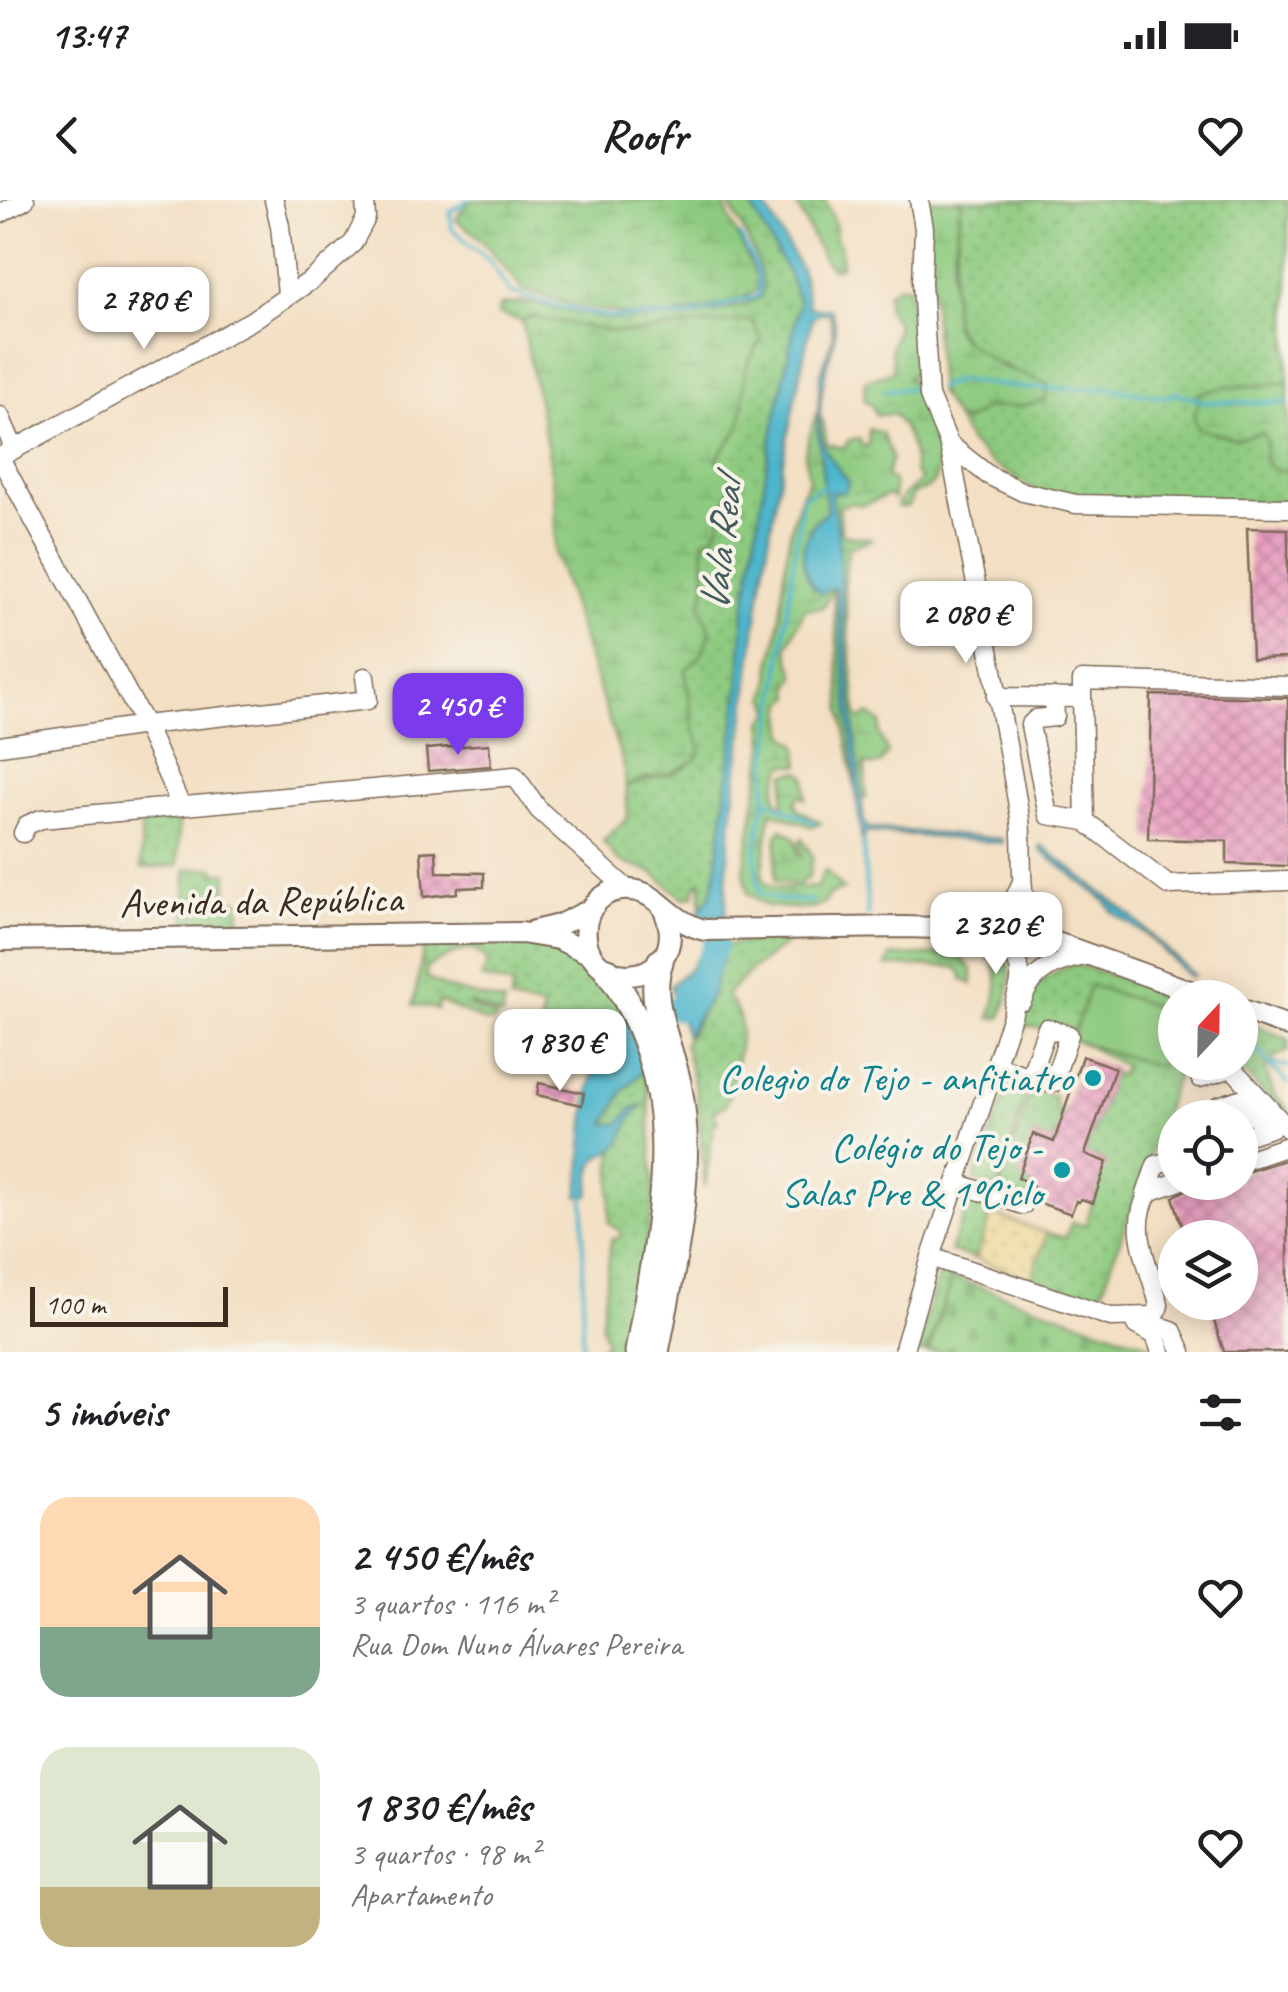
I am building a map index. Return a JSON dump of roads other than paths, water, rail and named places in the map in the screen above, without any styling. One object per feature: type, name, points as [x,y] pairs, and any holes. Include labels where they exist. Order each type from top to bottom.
[{"type":"highway","points":[[656,1352],[682,1211],[685,1157],[678,1084],[656,1001],[656,976],[664,956]]},
{"type":"highway","points":[[599,963],[637,1015],[664,1122],[664,1199],[638,1352]]},
{"type":"main road","points":[[705,930],[636,975],[599,963],[584,938],[591,907],[614,891],[627,889],[654,898],[680,921],[705,930],[986,929],[1040,937],[1159,980]]},
{"type":"main road","name":"Avenida da República","points":[[522,933],[559,925],[591,907]]},
{"type":"main road","points":[[663,908],[670,921],[664,956]]},
{"type":"main road","name":"Avenida da República","points":[[0,940],[522,933],[558,939],[599,963]]},
{"type":"main road","points":[[1258,1015],[1288,1026]]},
{"type":"street","points":[[0,214],[24,200]]},
{"type":"street","points":[[274,200],[290,292]]},
{"type":"street","points":[[5,454],[251,321],[337,260],[353,243],[366,218],[365,200]]},
{"type":"street","points":[[919,200],[924,228],[922,301],[930,396],[949,444],[1020,816],[1021,884],[1028,916],[1040,937]]},
{"type":"street","points":[[0,416],[5,454],[182,806]]},
{"type":"street","points":[[949,444],[988,474],[1023,492],[1076,504],[1288,508]]},
{"type":"street","points":[[0,746],[368,700],[365,677]]},
{"type":"street","points":[[1085,820],[1082,680],[1288,686]]},
{"type":"street","points":[[1054,697],[1055,717],[1036,719],[1030,726],[1048,815],[1085,820],[1168,885],[1288,882]]},
{"type":"street","points":[[996,698],[1082,698]]},
{"type":"street","points":[[23,833],[27,825],[40,820],[514,776],[540,810],[627,889]]},
{"type":"street","points":[[585,849],[595,877],[591,907]]},
{"type":"street","points":[[903,1352],[1013,1013],[1019,986],[1018,965],[1006,942],[986,929],[1009,910],[1021,884]]},
{"type":"street","points":[[1013,1013],[1038,974],[1056,963],[1090,955]]},
{"type":"street","points":[[997,1066],[1030,1077]]},
{"type":"street","points":[[1241,1080],[1279,1128]]},
{"type":"street","points":[[1258,1112],[1279,1128]]},
{"type":"street","points":[[1258,1156],[1288,1146]]},
{"type":"street","points":[[1157,1331],[1156,1294],[1138,1238],[1139,1218],[1158,1164]]},
{"type":"street","points":[[956,1183],[1023,1205]]},
{"type":"street","points":[[1146,1194],[1158,1189]]},
{"type":"street","points":[[931,1258],[1157,1331],[1172,1330],[1182,1352]]},
{"type":"water","points":[[748,200],[762,200],[802,271],[809,307],[830,309],[835,325],[820,425],[827,453],[848,482],[845,493],[831,492],[839,537],[864,823],[868,828],[1002,839],[1002,843],[869,832],[864,835],[864,845],[861,837],[836,590],[834,587],[821,594],[813,585],[803,552],[810,529],[827,512],[817,426],[820,377],[833,336],[830,313],[818,313],[812,319],[793,411],[760,595],[730,830],[726,916],[698,917],[710,898],[716,874],[739,689],[744,613],[770,446],[799,302],[789,275]]},
{"type":"water","points":[[1041,845],[1129,914],[1194,975],[1190,977],[1147,935],[1114,913],[1104,900],[1040,850]]},
{"type":"water","points":[[724,945],[712,994],[686,1036],[670,986],[691,967],[704,946]]},
{"type":"water","points":[[629,1018],[643,1071],[623,1091],[606,1124],[619,1124],[632,1108],[644,1106],[631,1119],[619,1145],[596,1160],[589,1196],[578,1196],[593,1076],[600,1054]]},
{"type":"waterway","points":[[468,200],[450,212],[452,229],[490,261],[510,292],[609,317],[686,317],[758,296],[757,273],[740,236]]},
{"type":"waterway","points":[[938,387],[959,380],[1023,388],[1113,389],[1165,397],[1178,393],[1205,402],[1288,403]]},
{"type":"waterway","points":[[883,391],[920,387]]},
{"type":"waterway","points":[[816,823],[766,800],[766,775],[802,497],[827,484]]},
{"type":"waterway","points":[[766,800],[756,858],[761,893],[776,899],[813,901]]},
{"type":"waterway","points":[[863,841],[868,916]]},
{"type":"waterway","name":"Vala Real","points":[[676,1008],[701,980],[715,945]]},
{"type":"waterway","points":[[1258,1052],[1288,1083]]},
{"type":"waterway","points":[[1269,1064],[1288,1066]]},
{"type":"waterway","name":"Vala Real","points":[[582,1352],[584,1195]]},
{"type":"place","name":"Colegio do Tejo - anfitiatro","points":[[1093,1078]]},
{"type":"place","name":"Colégio do Tejo - Salas Pre & 1ºCiclo","points":[[1062,1170]]}]
